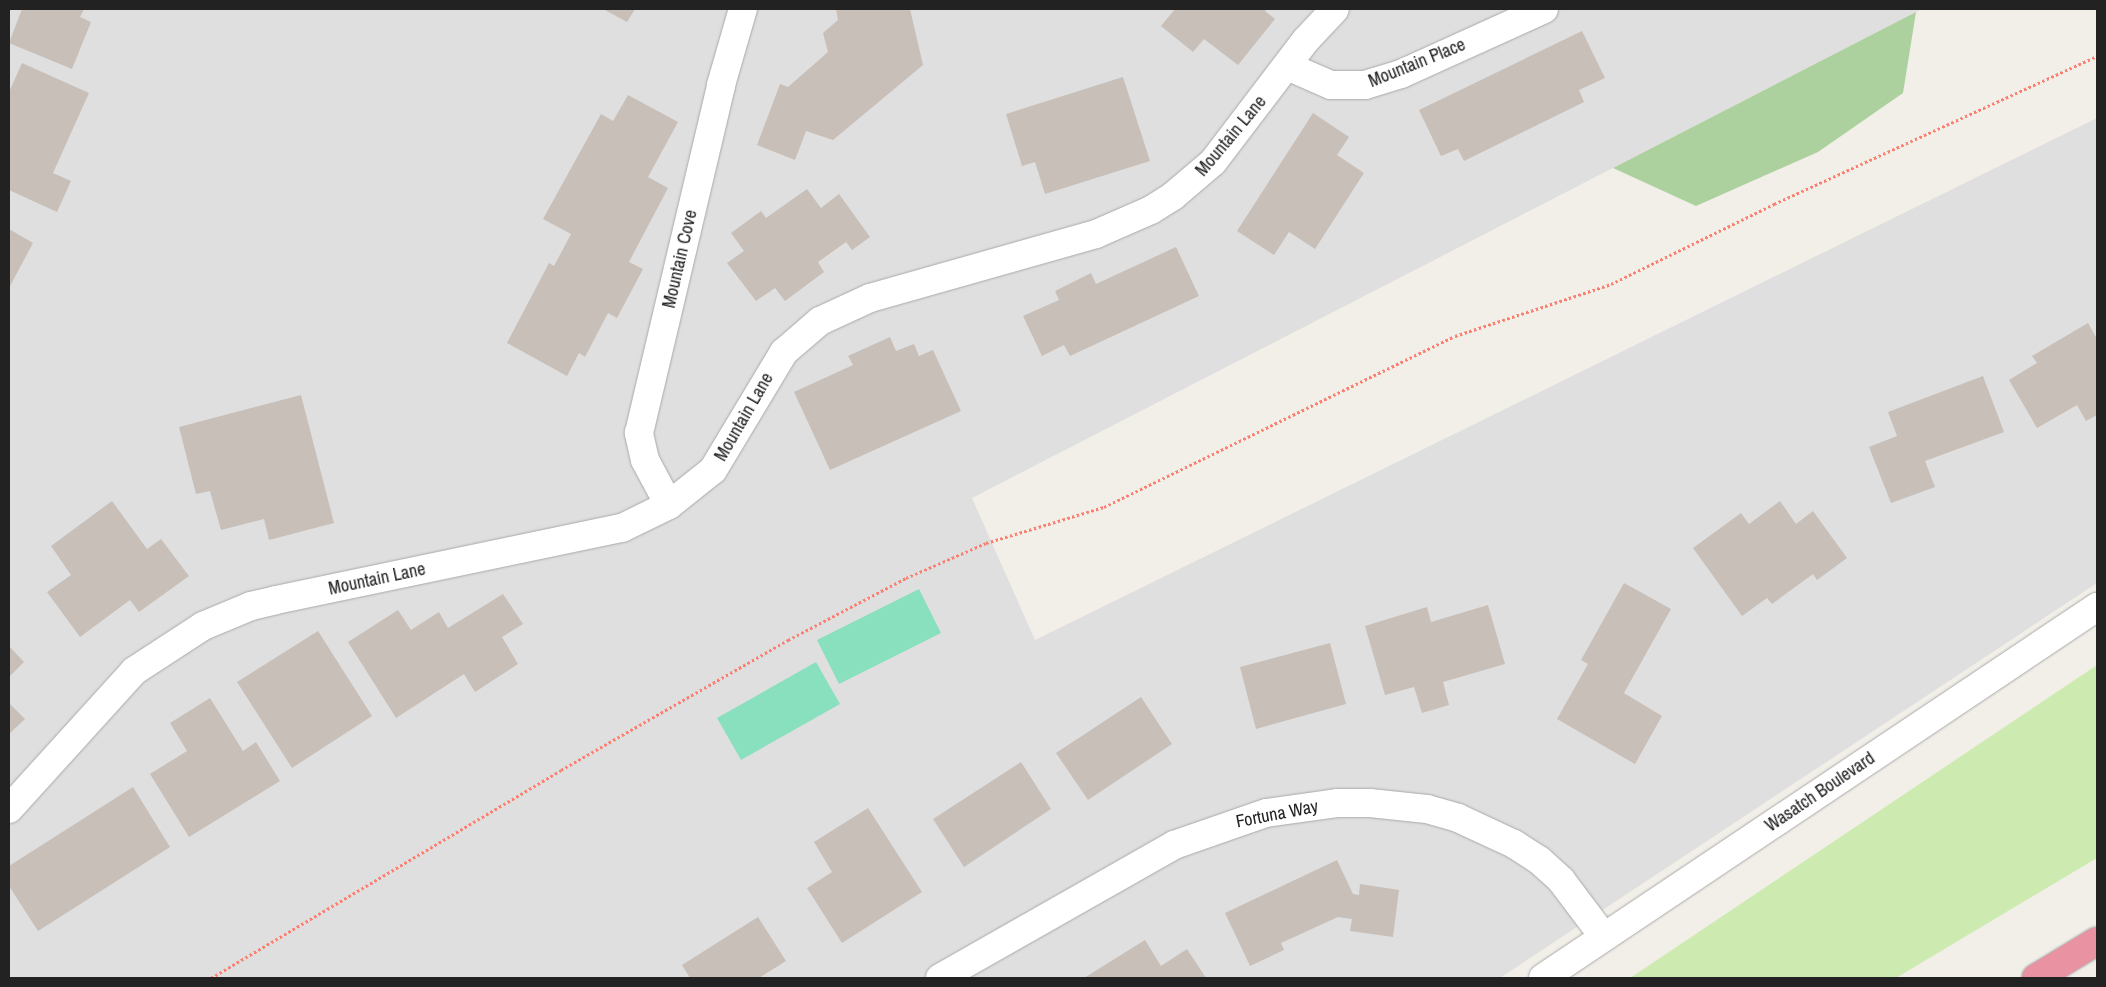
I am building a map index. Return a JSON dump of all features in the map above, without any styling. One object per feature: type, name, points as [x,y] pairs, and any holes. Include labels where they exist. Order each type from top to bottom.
[{"type":"highway","points":[[2036,978],[2097,941]]},
{"type":"street","name":"Mountain Cove","points":[[669,505],[645,460],[639,433],[721,85],[743,9]]},
{"type":"street","name":"Mountain Lane","points":[[9,809],[134,671],[203,626],[251,606],[276,600],[613,530],[669,505],[713,470],[784,352],[820,321],[870,298],[1096,234],[1151,210],[1173,196],[1213,162],[1287,66],[1336,9]]},
{"type":"street","name":"Mountain Place","points":[[1287,66],[1331,85],[1365,85],[1401,74],[1544,9]]},
{"type":"street","name":"Wasatch Boulevard","points":[[1543,978],[2097,607]]},
{"type":"street","name":"Fortuna Way","points":[[940,978],[1174,844],[1266,813],[1338,803],[1370,802],[1427,809],[1458,818],[1514,844],[1540,860],[1561,880],[1604,937]]},
{"type":"path","points":[[211,978],[561,770],[788,640],[906,578],[986,543],[1104,507],[1455,336],[1610,284],[1774,204],[2097,56]]},
{"type":"shaded area","points":[[9,9],[1922,9],[972,498],[1035,640],[2097,118],[2097,583],[1500,978],[9,978]]},
{"type":"green space","points":[[1916,12],[1903,93],[1818,152],[1696,206],[1613,168]]},
{"type":"green space","points":[[919,589],[941,633],[839,684],[817,640]]},
{"type":"green space","points":[[816,662],[840,704],[741,760],[717,718]]},
{"type":"green space","points":[[2097,665],[2097,858],[1896,978],[1630,978]]},
{"type":"building","points":[[22,9],[84,9],[80,17],[91,22],[72,69],[9,43]]},
{"type":"building","points":[[603,9],[635,9],[627,22]]},
{"type":"building","points":[[836,9],[910,9],[923,65],[833,140],[806,131],[795,160],[757,145],[780,84],[788,87],[828,52],[823,33],[838,20]]},
{"type":"building","points":[[1175,9],[1267,9],[1265,11],[1275,19],[1238,65],[1204,39],[1193,52],[1161,26]]},
{"type":"building","points":[[1582,31],[1605,78],[1579,90],[1584,102],[1464,161],[1458,149],[1441,156],[1419,110]]},
{"type":"building","points":[[22,63],[89,93],[53,173],[71,181],[57,212],[9,190],[9,92]]},
{"type":"building","points":[[1123,77],[1150,161],[1045,194],[1035,162],[1022,166],[1006,114]]},
{"type":"building","points":[[628,95],[678,122],[648,177],[668,188],[629,262],[643,269],[617,318],[608,313],[585,357],[579,353],[567,376],[507,343],[549,263],[554,266],[571,234],[543,219],[601,114],[613,121]]},
{"type":"building","points":[[1313,113],[1349,137],[1337,155],[1364,173],[1315,249],[1289,232],[1274,255],[1237,231]]},
{"type":"building","points":[[807,189],[821,208],[839,194],[870,237],[852,250],[846,242],[818,262],[824,272],[785,301],[775,288],[756,301],[727,263],[744,251],[731,233],[761,211],[766,218]]},
{"type":"building","points":[[9,229],[33,243],[9,288]]},
{"type":"building","points":[[1176,247],[1199,296],[1070,356],[1064,345],[1042,356],[1023,316],[1059,300],[1055,291],[1091,273],[1096,284]]},
{"type":"building","points":[[2088,323],[2097,339],[2097,415],[2086,421],[2077,405],[2037,428],[2009,380],[2037,363],[2032,356]]},
{"type":"building","points":[[890,337],[896,351],[914,344],[919,356],[933,350],[961,411],[830,470],[794,392],[853,365],[848,356]]},
{"type":"building","points":[[1983,376],[2004,432],[1925,461],[1935,487],[1891,503],[1869,447],[1897,436],[1888,412]]},
{"type":"building","points":[[301,395],[334,523],[269,540],[264,519],[221,530],[210,491],[196,494],[179,427]]},
{"type":"building","points":[[112,501],[147,549],[161,539],[189,576],[139,612],[130,600],[80,637],[47,592],[71,575],[51,546]]},
{"type":"building","points":[[1780,501],[1796,524],[1813,511],[1847,558],[1817,580],[1813,574],[1772,604],[1767,598],[1742,616],[1693,548],[1741,513],[1749,524]]},
{"type":"building","points":[[1624,583],[1671,609],[1624,693],[1662,716],[1635,764],[1557,719],[1588,664],[1581,660]]},
{"type":"building","points":[[503,594],[523,624],[502,637],[518,664],[475,692],[464,674],[396,718],[348,642],[398,610],[411,630],[439,612],[448,628]]},
{"type":"building","points":[[1488,605],[1505,664],[1443,682],[1449,705],[1422,713],[1414,687],[1385,695],[1365,626],[1427,607],[1431,622]]},
{"type":"building","points":[[318,631],[372,716],[292,768],[237,682]]},
{"type":"building","points":[[1330,643],[1346,704],[1256,729],[1240,667]]},
{"type":"building","points":[[9,646],[24,662],[9,677]]},
{"type":"building","points":[[1141,697],[1172,744],[1088,800],[1056,753]]},
{"type":"building","points":[[210,698],[243,751],[256,742],[280,781],[189,837],[150,774],[187,751],[170,723]]},
{"type":"building","points":[[9,703],[25,719],[9,734]]},
{"type":"building","points":[[1021,762],[1051,809],[964,867],[933,819]]},
{"type":"building","points":[[133,787],[170,847],[38,931],[9,886],[9,866]]},
{"type":"building","points":[[868,808],[922,892],[842,943],[807,888],[832,872],[814,842]]},
{"type":"building","points":[[1337,860],[1353,894],[1359,895],[1360,884],[1399,890],[1393,937],[1350,931],[1352,919],[1338,917],[1281,943],[1284,950],[1250,966],[1225,913]]},
{"type":"building","points":[[758,917],[786,961],[759,978],[690,978],[682,965]]},
{"type":"building","points":[[1145,940],[1161,966],[1187,949],[1206,978],[1084,978]]}]
